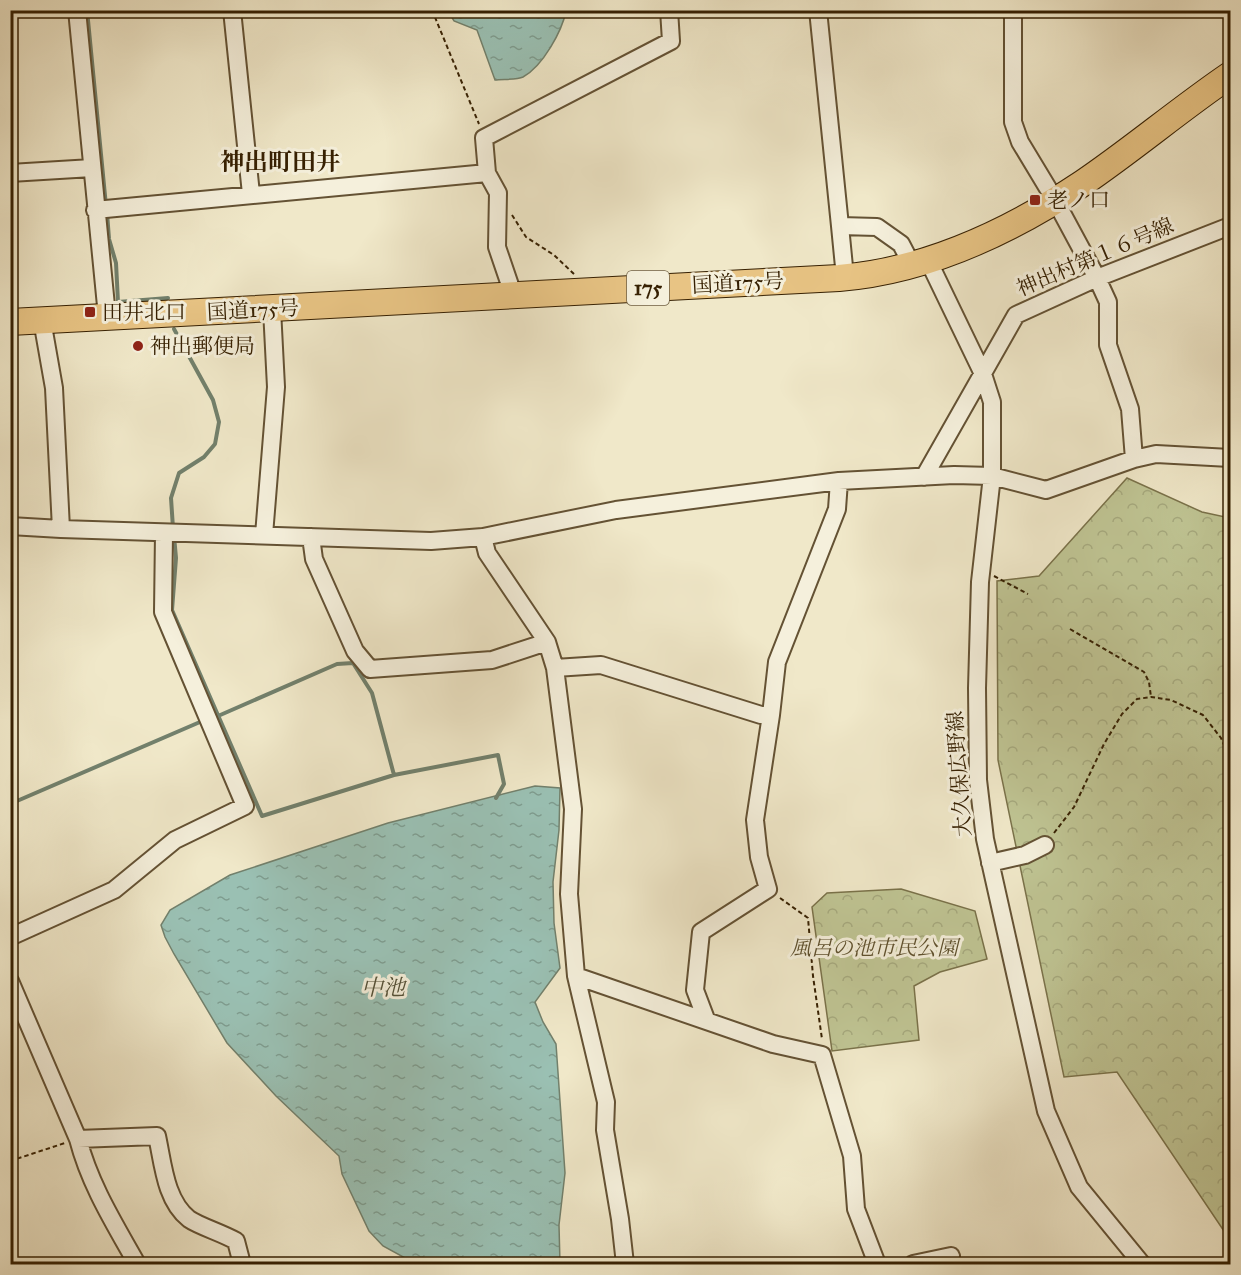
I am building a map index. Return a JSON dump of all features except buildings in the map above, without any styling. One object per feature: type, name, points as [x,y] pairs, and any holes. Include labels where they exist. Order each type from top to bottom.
[{"type":"highway","name":"国道175号","points":[[10,322],[845,278],[883,272],[920,262],[1012,225],[1084,182],[1230,75]]},
{"type":"street","points":[[77,10],[107,316]]},
{"type":"street","points":[[232,10],[251,194]]},
{"type":"street","points":[[513,294],[497,247],[498,194],[488,173],[484,138],[671,40],[669,10]]},
{"type":"street","points":[[818,10],[845,278]]},
{"type":"street","points":[[1013,10],[1013,122],[1020,142],[1055,200],[1097,278],[1107,302],[1107,345],[1130,410],[1134,459]]},
{"type":"street","points":[[10,173],[92,168]]},
{"type":"street","points":[[95,210],[488,173]]},
{"type":"street","name":"大久保広野線","points":[[840,226],[877,227],[901,244],[920,262],[983,374],[992,402],[992,476],[981,569],[977,688],[978,780],[985,839],[1046,1111],[1079,1187],[1142,1264]]},
{"type":"street","name":"神出村第１６号線","points":[[924,477],[1016,315],[1097,278],[1230,226]]},
{"type":"street","points":[[264,535],[276,387],[272,309]]},
{"type":"street","points":[[42,320],[54,388],[61,529]]},
{"type":"street","points":[[10,526],[431,541],[483,537],[616,510],[839,481],[992,476],[1046,490],[1134,459],[1156,454],[1230,458]]},
{"type":"street","points":[[706,1019],[695,990],[701,932],[768,889],[759,857],[756,820],[777,662],[837,509],[839,481]]},
{"type":"street","points":[[10,937],[114,890],[175,840],[245,806],[163,612],[164,533]]},
{"type":"street","points":[[311,537],[314,559],[355,651],[370,669],[492,660],[547,642]]},
{"type":"street","points":[[483,537],[487,553],[547,642],[555,668],[573,809],[569,894],[576,976],[606,1102],[605,1130],[625,1264]]},
{"type":"street","points":[[555,668],[601,665],[761,715],[771,715]]},
{"type":"street","points":[[990,863],[1025,855],[1045,845]]},
{"type":"street","points":[[576,976],[773,1044],[822,1055],[852,1155],[856,1209],[877,1264]]},
{"type":"street","points":[[10,981],[78,1139],[94,1189],[136,1264]]},
{"type":"street","points":[[78,1139],[157,1136],[170,1193],[178,1208],[190,1220],[221,1232],[236,1241],[242,1264]]},
{"type":"street","points":[[914,1264],[951,1256]]},
{"type":"path","points":[[432,10],[484,138]]},
{"type":"path","points":[[498,194],[526,237],[554,255],[573,272],[579,291]]},
{"type":"path","points":[[981,569],[1029,594]]},
{"type":"path","points":[[1070,629],[1144,672],[1149,682],[1150,697]]},
{"type":"path","points":[[1045,845],[1074,807],[1104,744],[1122,714],[1137,699],[1150,697],[1171,700],[1203,715],[1221,738],[1230,759]]},
{"type":"path","points":[[768,889],[808,918],[813,976],[822,1037],[822,1055]]},
{"type":"path","points":[[10,1161],[78,1139]]},
{"type":"green space","points":[[1127,478],[1202,512],[1230,518],[1230,784],[1224,809],[1230,818],[1230,1240],[1117,1072],[1064,1077],[998,760],[997,581],[1039,576]]},
{"type":"green space","name":"風呂の池市民公園","points":[[901,889],[975,911],[987,959],[940,972],[914,986],[919,1040],[832,1051],[812,907],[827,893]]},
{"type":"water","points":[[448,11],[566,11],[560,28],[538,65],[523,77],[495,80],[477,30],[454,21]]},
{"type":"water","name":"中池","points":[[535,786],[560,788],[559,830],[553,882],[554,923],[560,968],[535,1002],[556,1044],[565,1173],[559,1225],[560,1264],[416,1264],[383,1246],[369,1231],[342,1174],[339,1156],[276,1096],[227,1043],[174,954],[161,925],[170,910],[230,875],[388,823]]},
{"type":"waterway","points":[[87,10],[106,206]]},
{"type":"waterway","points":[[107,213],[109,239],[116,263],[118,302],[168,298]]},
{"type":"waterway","points":[[173,528],[171,498],[179,473],[204,457],[215,444],[219,422],[213,400],[174,329]]},
{"type":"waterway","points":[[174,536],[176,558],[172,610],[262,816],[394,775],[498,755],[504,784],[496,798]]},
{"type":"waterway","points":[[218,716],[337,664],[353,663],[372,693],[394,775]]},
{"type":"waterway","points":[[10,804],[200,722]]},
{"type":"place","name":"老ノ口","points":[[1035,200]]},
{"type":"place","name":"田井北口","points":[[90,312]]},
{"type":"place","name":"神出郵便局","points":[[138,346]]},
{"type":"district","name":"神出町田井","points":[[280,162]]}]
